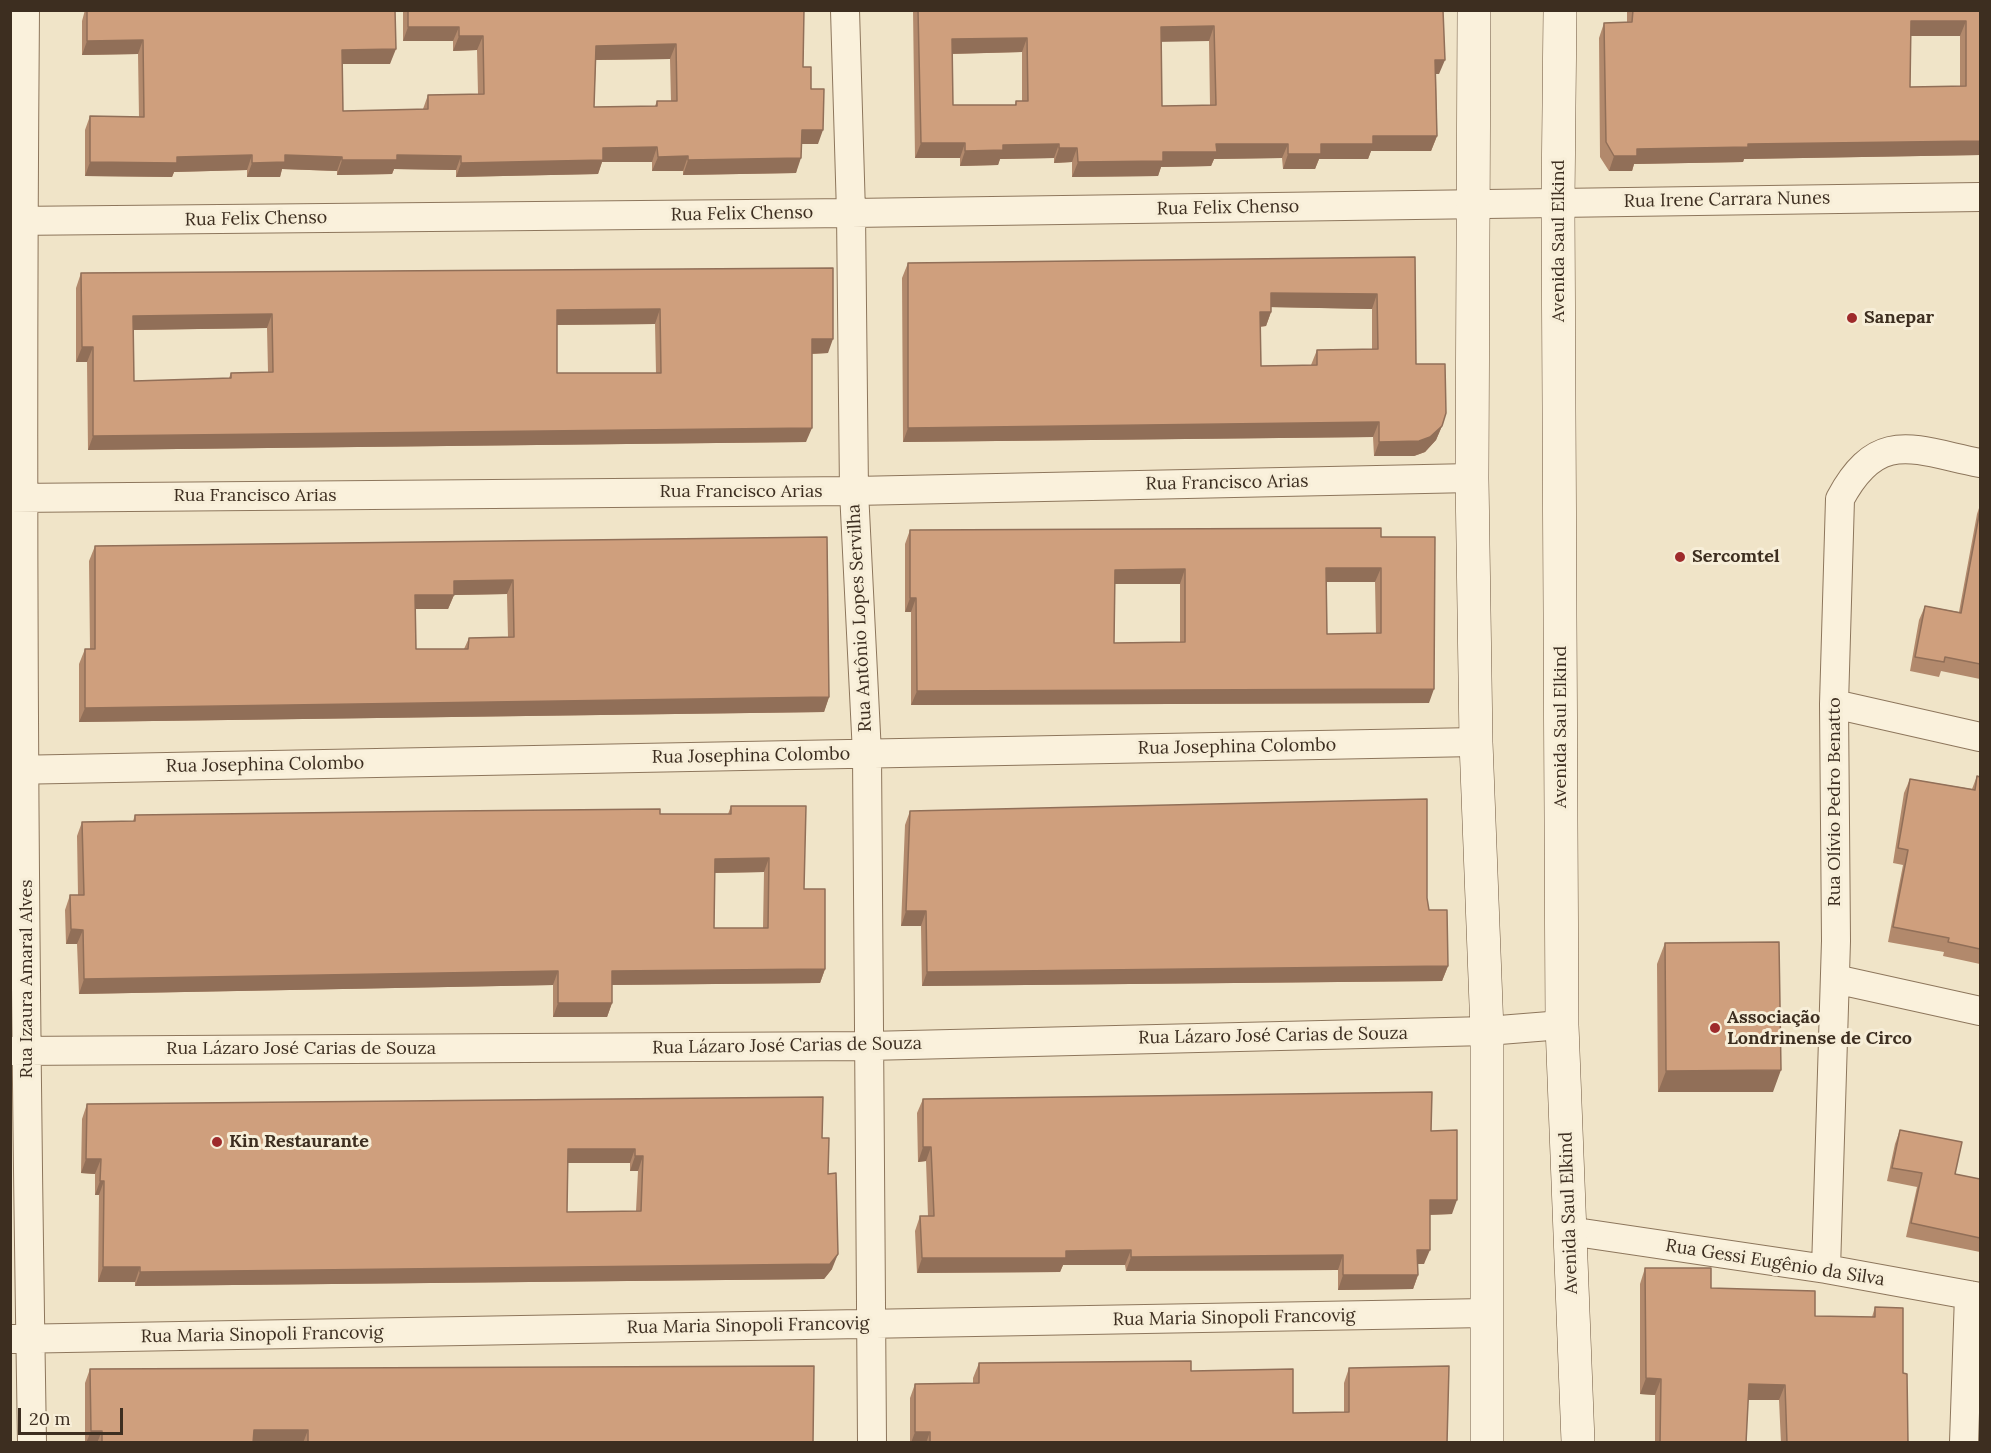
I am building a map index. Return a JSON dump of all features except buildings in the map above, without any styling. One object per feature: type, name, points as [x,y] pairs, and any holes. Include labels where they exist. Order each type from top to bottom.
[{"type":"main road","points":[[1473,10],[1472,478],[1476,742],[1487,1031],[1487,1443]]},
{"type":"main road","name":"Avenida Saul Elkind","points":[[1560,10],[1558,202],[1562,1025],[1578,1443]]},
{"type":"street","name":"Rua Izaura Amaral Alves","points":[[25,10],[17,221],[20,1339],[32,1443]]},
{"type":"street","name":"Rua Antônio Lopes Servilha","points":[[845,10],[851,213],[854,491],[867,754],[872,1443]]},
{"type":"street","name":"Rua Irene Carrara Nunes","points":[[1473,204],[1980,197]]},
{"type":"street","name":"Rua Felix Chenso","points":[[17,221],[1473,204]]},
{"type":"street","name":"Rua Olívio Pedro Benatto","points":[[1826,1269],[1835,979],[1834,704],[1840,500],[1853,475],[1875,455],[1902,448],[1980,463]]},
{"type":"street","name":"Rua Francisco Arias","points":[[17,498],[854,491],[1472,478]]},
{"type":"street","points":[[1834,704],[1980,737]]},
{"type":"street","name":"Rua Josephina Colombo","points":[[18,770],[1476,742]]},
{"type":"street","points":[[1835,979],[1980,1011]]},
{"type":"street","name":"Rua Lázaro José Carias de Souza","points":[[19,1051],[868,1046],[1487,1031],[1562,1025]]},
{"type":"street","name":"Rua Gessi Eugênio da Silva","points":[[1569,1231],[1826,1269],[1975,1296]]},
{"type":"street","points":[[1964,1443],[1975,1296]]},
{"type":"street","name":"Rua Maria Sinopoli Francovig","points":[[20,1339],[1486,1313]]},
{"type":"place","name":"Sanepar","points":[[1852,318]]},
{"type":"place","name":"Sercomtel","points":[[1680,557]]},
{"type":"place","name":"Associação Londrinense de Circo","points":[[1715,1028]]},
{"type":"place","name":"Kin Restaurante","points":[[217,1142]]}]
